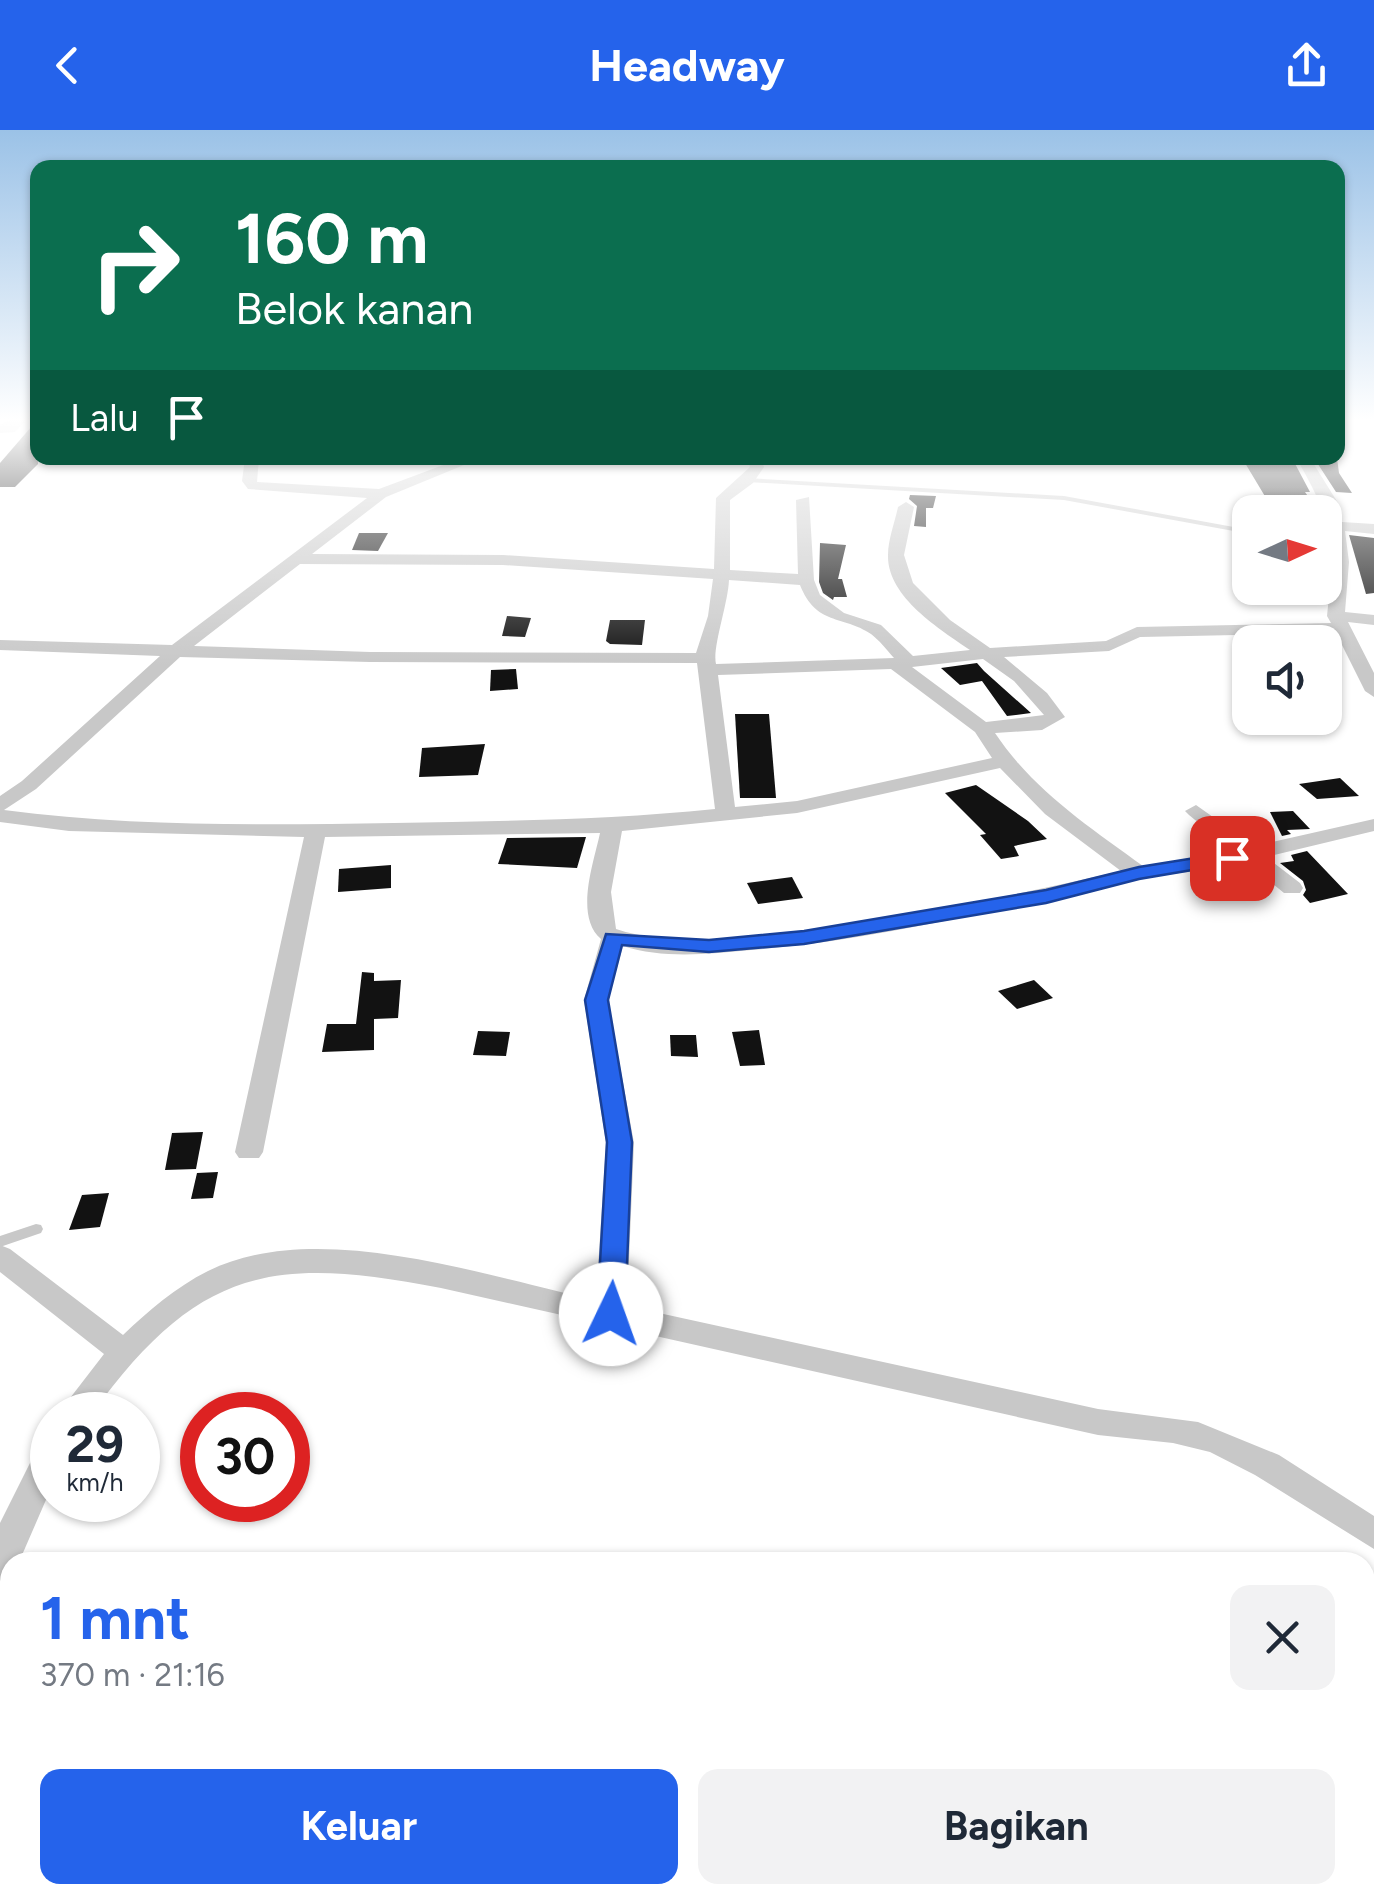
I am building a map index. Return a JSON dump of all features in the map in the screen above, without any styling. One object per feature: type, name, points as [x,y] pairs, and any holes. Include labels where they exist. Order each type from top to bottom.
[{"type":"street","points":[[1,809],[176,651],[374,500]]},
{"type":"street","points":[[723,500],[722,576],[717,620],[706,663],[726,817]]},
{"type":"street","points":[[804,500],[806,580],[823,606],[838,618],[875,629],[902,662],[982,728],[1004,761],[1052,810],[1139,873]]},
{"type":"street","points":[[906,507],[896,558],[906,589],[1048,706],[1055,717],[1042,724],[982,728]]},
{"type":"street","points":[[1342,534],[1374,529]]},
{"type":"street","points":[[295,560],[503,560],[806,580]]},
{"type":"street","points":[[1340,605],[1339,622],[1374,690]]},
{"type":"street","points":[[0,645],[706,663],[748,671],[1109,646],[1137,632],[1374,620]]},
{"type":"street","points":[[1,809],[68,825],[316,832],[612,826],[726,817],[828,801],[1004,761]]},
{"type":"street","points":[[1196,811],[1292,888]]},
{"type":"street","points":[[612,826],[597,882],[598,912],[606,932],[613,938],[709,946],[804,938],[1046,896],[1139,873],[1250,854],[1374,826]]},
{"type":"street","points":[[250,1152],[316,832]]},
{"type":"street","points":[[611,1314],[620,1142],[596,1000],[613,938]]},
{"type":"street","points":[[0,1256],[80,1323],[124,1352]]},
{"type":"street","points":[[88,1392],[101,1374],[178,1306],[241,1269],[285,1262],[387,1268],[1098,1422],[1200,1436],[1250,1458],[1363,1527]]},
{"type":"street","points":[[6,1552],[30,1496]]},
{"type":"lane","points":[[1074,500],[1232,529]]},
{"type":"lane","points":[[0,1242],[36,1229]]},
{"type":"building","points":[[910,500],[935,500],[933,508],[926,508],[926,527],[914,526],[917,506]]},
{"type":"building","points":[[359,533],[388,533],[378,551],[352,550]]},
{"type":"building","points":[[1349,535],[1374,538],[1374,593],[1366,594]]},
{"type":"building","points":[[820,543],[846,545],[838,579],[842,579],[847,597],[833,600],[823,593],[819,582]]},
{"type":"building","points":[[507,616],[531,618],[525,637],[502,636]]},
{"type":"building","points":[[610,620],[645,620],[642,645],[606,641]]},
{"type":"building","points":[[977,663],[1031,713],[1007,716],[982,681],[960,685],[941,668]]},
{"type":"building","points":[[516,669],[518,689],[490,691],[491,670]]},
{"type":"building","points":[[735,714],[769,714],[776,798],[740,798]]},
{"type":"building","points":[[485,744],[478,775],[419,777],[422,748]]},
{"type":"building","points":[[1340,778],[1359,796],[1317,799],[1299,784]]},
{"type":"building","points":[[976,785],[1047,839],[1014,846],[1019,856],[1001,859],[980,835],[986,834],[945,793]]},
{"type":"building","points":[[1293,811],[1310,829],[1287,830],[1291,834],[1282,836],[1270,812]]},
{"type":"building","points":[[586,837],[577,868],[498,864],[507,838]]},
{"type":"building","points":[[1307,851],[1348,894],[1310,903],[1303,895],[1303,881],[1280,863],[1294,861],[1291,855]]},
{"type":"building","points":[[391,865],[391,888],[338,892],[339,869]]},
{"type":"building","points":[[792,877],[803,898],[758,904],[747,883]]},
{"type":"building","points":[[362,972],[374,973],[374,981],[401,980],[398,1018],[374,1019],[374,1050],[322,1052],[327,1024],[356,1024]]},
{"type":"building","points":[[1034,980],[1053,998],[1017,1009],[998,991]]},
{"type":"building","points":[[759,1030],[765,1065],[740,1066],[732,1032]]},
{"type":"building","points":[[478,1031],[510,1032],[506,1056],[473,1055]]},
{"type":"building","points":[[670,1035],[696,1035],[698,1057],[671,1056]]},
{"type":"building","points":[[203,1132],[196,1169],[165,1170],[172,1133]]},
{"type":"building","points":[[218,1172],[213,1198],[191,1199],[197,1173]]},
{"type":"building","points":[[109,1193],[100,1227],[69,1230],[82,1195]]},
{"type":"route","points":[[611,1314],[620,1142],[596,1000],[613,938],[709,946],[804,938],[1046,896],[1139,873],[1232,858]]}]
